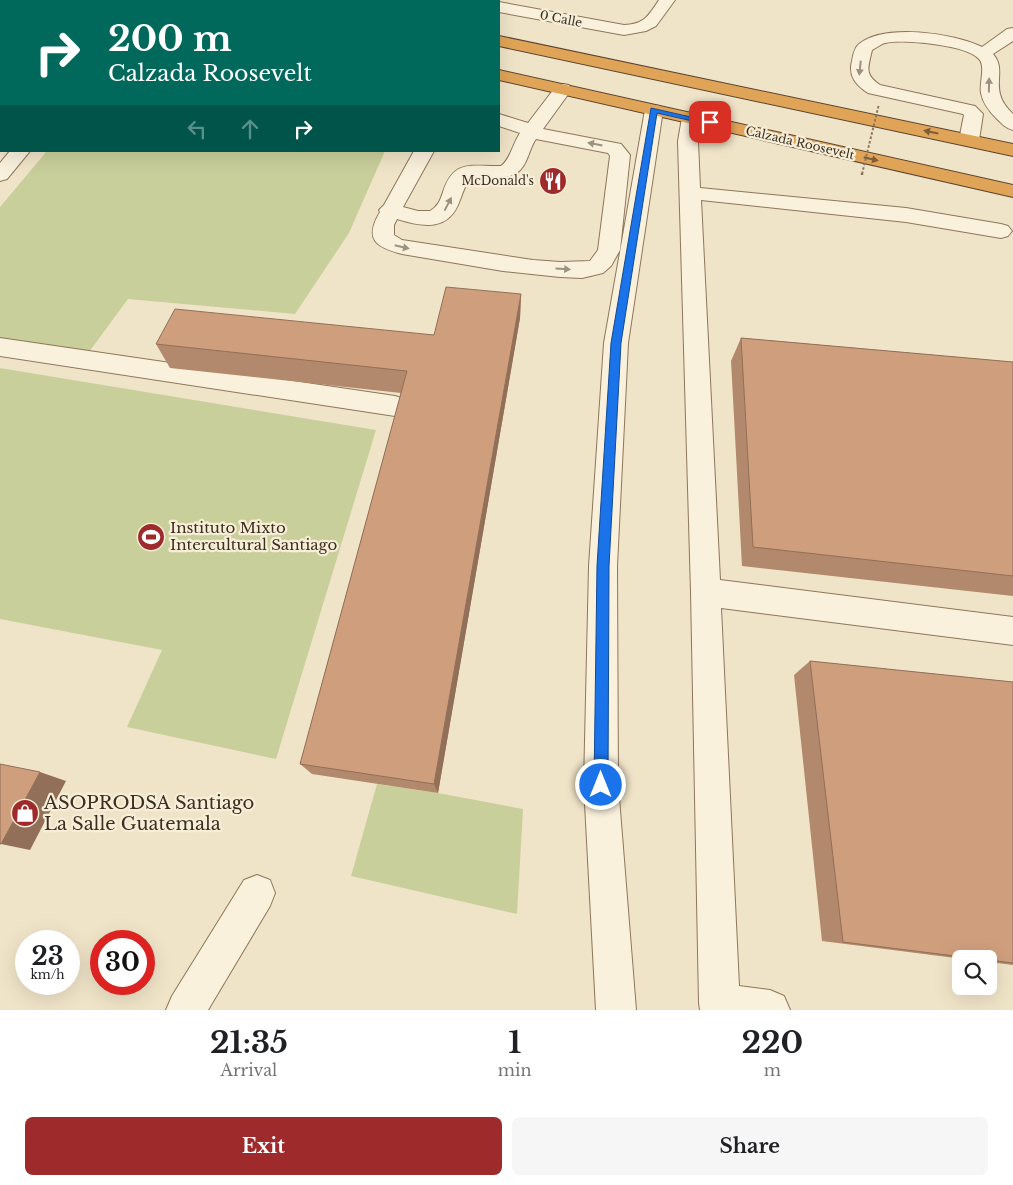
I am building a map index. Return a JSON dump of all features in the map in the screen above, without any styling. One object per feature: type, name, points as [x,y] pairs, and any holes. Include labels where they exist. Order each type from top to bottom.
[{"type":"highway","points":[[500,41],[1013,150]]},
{"type":"highway","points":[[500,50],[748,104],[822,110]]},
{"type":"highway","name":"Calzada Roosevelt","points":[[500,75],[1013,191]]},
{"type":"street","name":"0 Calle","points":[[500,7],[624,30],[638,30],[649,26],[667,0]]},
{"type":"street","points":[[984,53],[1013,32]]},
{"type":"street","points":[[998,110],[969,110],[874,89],[862,81],[858,74],[864,48],[874,41],[886,38],[904,38],[942,40],[969,46],[984,53],[990,61],[989,97],[998,110],[1013,124]]},
{"type":"street","points":[[389,210],[426,219],[440,215],[448,207],[457,179],[467,172],[477,170],[501,172],[510,170],[515,164],[522,146],[563,89]]},
{"type":"street","points":[[616,1010],[601,785],[603,566],[616,343],[654,110]]},
{"type":"street","points":[[969,110],[974,114],[969,140]]},
{"type":"street","points":[[691,118],[688,141],[706,592],[719,1006],[770,1010]]},
{"type":"street","points":[[423,152],[389,210],[383,225],[383,237],[390,244],[402,248],[546,268],[594,269],[603,263],[609,250],[620,155],[614,148],[547,136],[500,120]]},
{"type":"street","points":[[0,175],[20,152]]},
{"type":"street","points":[[467,172],[475,152]]},
{"type":"street","points":[[690,193],[906,215],[1001,231]]},
{"type":"street","points":[[0,347],[395,406]]},
{"type":"street","points":[[706,592],[1013,630]]},
{"type":"street","points":[[186,1010],[257,893]]},
{"type":"path","points":[[862,175],[879,104]]},
{"type":"green space","points":[[46,152],[385,152],[349,233],[295,314],[128,299],[89,352],[0,352],[0,207]]},
{"type":"green space","name":"Instituto Mixto Intercultural Santiago","points":[[0,368],[376,430],[276,759],[127,727],[162,650],[0,619]]},
{"type":"green space","points":[[377,784],[523,809],[517,914],[351,876]]},
{"type":"building","name":"Instituto Mixto Intercultural Santiago","points":[[446,287],[521,294],[434,784],[300,764],[407,371],[156,344],[175,309],[434,335]]},
{"type":"building","points":[[741,338],[1013,362],[1013,576],[753,547]]},
{"type":"building","points":[[810,661],[1013,682],[1013,963],[997,961],[997,950],[952,950],[952,956],[843,942]]},
{"type":"building","points":[[0,764],[40,772],[1,844],[0,844]]},
{"type":"place","name":"McDonald's","points":[[553,181]]},
{"type":"place","name":"Instituto Mixto Intercultural Santiago","points":[[151,537]]},
{"type":"place","name":"ASOPRODSA Santiago La Salle Guatemala","points":[[25,813]]},
{"type":"route","points":[[601,785],[603,566],[616,343],[654,110],[710,122]]}]
